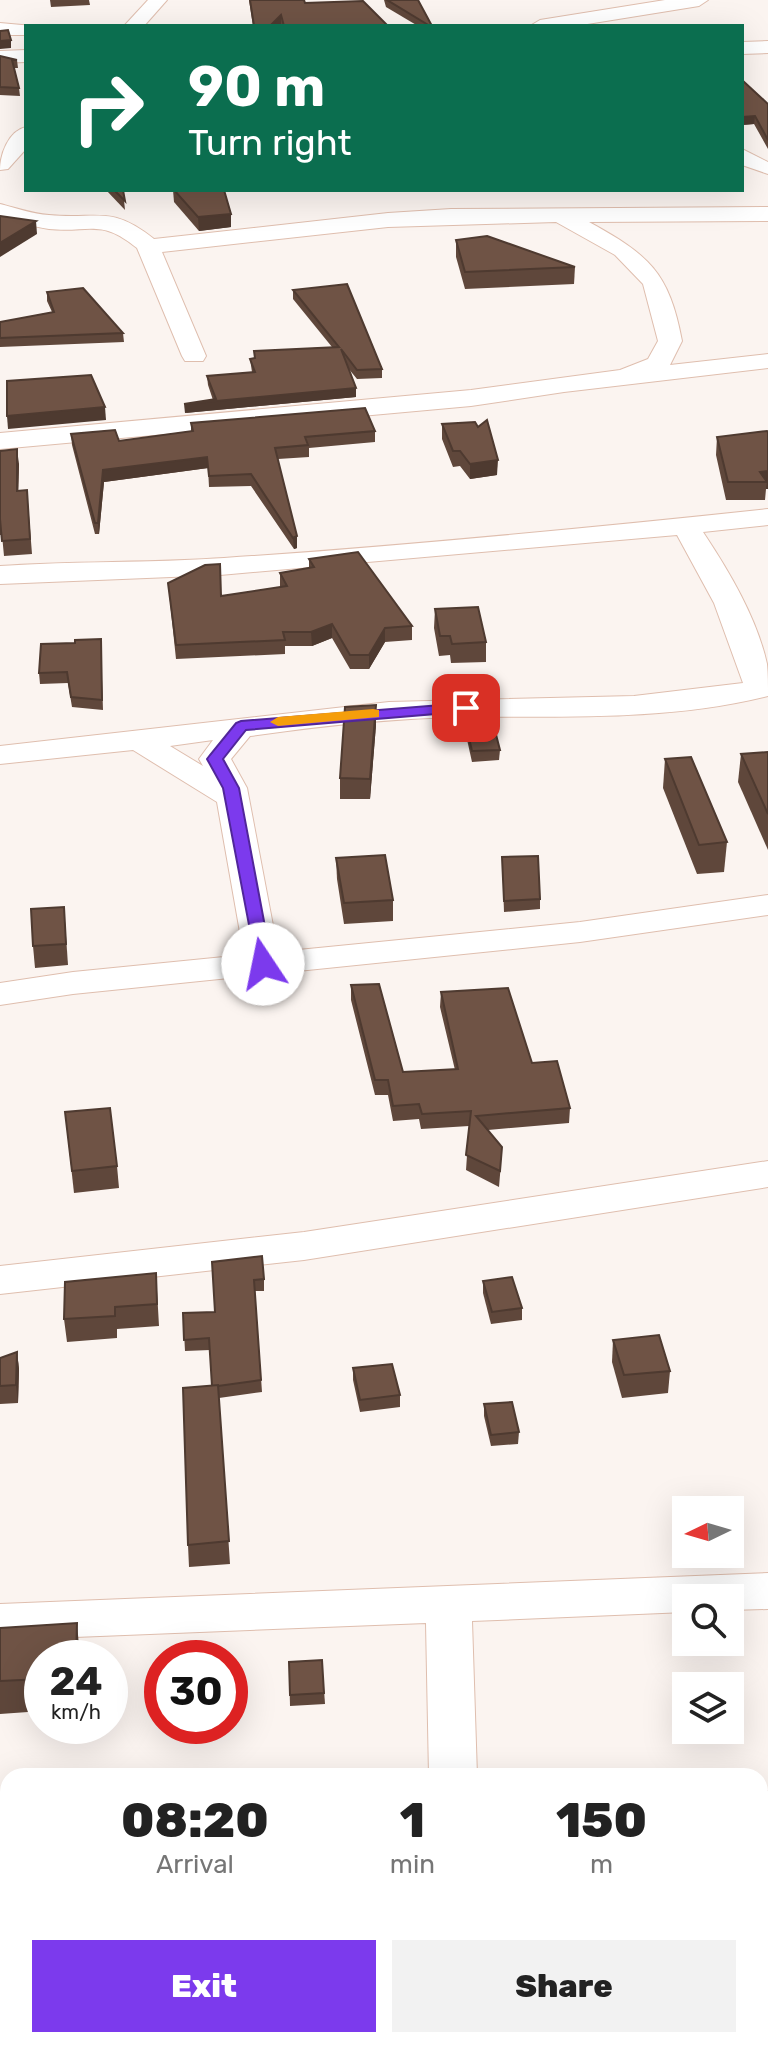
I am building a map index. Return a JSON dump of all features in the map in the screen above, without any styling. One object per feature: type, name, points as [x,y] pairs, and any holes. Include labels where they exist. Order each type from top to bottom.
[{"type":"street","points":[[136,24],[158,0]]},
{"type":"street","points":[[551,24],[699,0]]},
{"type":"street","points":[[623,11],[636,24]]},
{"type":"street","points":[[0,29],[24,29]]},
{"type":"street","points":[[744,48],[768,47]]},
{"type":"street","points":[[0,57],[24,56]]},
{"type":"street","points":[[1,163],[24,135]]},
{"type":"street","points":[[744,157],[755,165],[768,168]]},
{"type":"street","points":[[1,163],[24,160]]},
{"type":"street","points":[[0,211],[49,222],[110,221],[130,231],[148,247],[194,356]]},
{"type":"street","points":[[148,247],[388,220],[554,214],[768,214]]},
{"type":"street","points":[[554,214],[574,221],[623,250],[654,282],[670,341],[658,364],[624,377]]},
{"type":"street","points":[[0,441],[471,398],[768,361]]},
{"type":"street","points":[[0,575],[312,560],[564,539],[768,517]]},
{"type":"street","points":[[0,755],[47,747],[417,709],[659,704],[713,700],[760,689],[746,639],[713,566],[684,524]]},
{"type":"street","points":[[241,726],[215,759],[232,797],[263,964]]},
{"type":"street","points":[[138,740],[232,797]]},
{"type":"street","points":[[0,994],[73,983],[580,932],[768,905]]},
{"type":"street","points":[[0,1280],[304,1246],[768,1174]]},
{"type":"street","points":[[0,1622],[768,1591]]},
{"type":"street","points":[[449,1604],[453,1768]]},
{"type":"building","points":[[250,0],[304,0],[305,3],[363,1],[386,24],[283,24],[281,15],[272,24],[254,24]]},
{"type":"building","points":[[387,0],[418,0],[431,24]]},
{"type":"building","points":[[8,30],[11,40],[0,41],[0,31]]},
{"type":"building","points":[[0,56],[17,60],[12,60],[19,88],[0,87]]},
{"type":"building","points":[[744,82],[768,104],[768,140],[755,116],[744,117]]},
{"type":"building","points":[[176,192],[225,192],[231,214],[198,217]]},
{"type":"building","points":[[0,216],[36,221],[0,243]]},
{"type":"building","points":[[487,236],[575,267],[465,272],[456,240]]},
{"type":"building","points":[[347,284],[382,369],[357,370],[341,349],[356,388],[184,404],[216,399],[207,376],[255,372],[250,359],[255,358],[254,351],[339,347],[293,290]]},
{"type":"building","points":[[83,288],[123,333],[0,338],[0,322],[54,312],[47,292]]},
{"type":"building","points":[[91,375],[105,407],[7,416],[7,381]]},
{"type":"building","points":[[365,408],[375,431],[305,437],[308,445],[275,448],[297,536],[293,538],[251,474],[209,476],[207,457],[103,470],[98,523],[95,523],[71,434],[115,430],[119,441],[193,431],[191,423]]},
{"type":"building","points":[[487,420],[498,460],[470,464],[460,451],[453,451],[442,424],[475,422],[478,427]]},
{"type":"building","points":[[767,431],[768,471],[760,472],[767,482],[728,482],[717,437]]},
{"type":"building","points":[[17,449],[17,491],[27,490],[30,539],[2,541],[0,451]]},
{"type":"building","points":[[358,552],[412,626],[385,628],[369,655],[350,655],[332,624],[311,632],[283,632],[285,640],[176,645],[168,583],[205,565],[220,564],[221,596],[287,586],[280,573],[314,567],[309,559]]},
{"type":"building","points":[[478,607],[486,642],[452,644],[450,636],[440,636],[435,609]]},
{"type":"building","points":[[101,639],[102,700],[71,697],[67,672],[39,673],[41,644]]},
{"type":"building","points":[[376,705],[370,779],[340,778],[345,707]]},
{"type":"building","points":[[493,723],[500,750],[472,751],[466,725]]},
{"type":"building","points":[[768,752],[768,814],[741,754]]},
{"type":"building","points":[[691,757],[727,842],[699,845],[665,759]]},
{"type":"building","points":[[385,855],[393,900],[344,903],[336,858]]},
{"type":"building","points":[[538,856],[540,899],[504,901],[502,857]]},
{"type":"building","points":[[64,907],[66,944],[33,946],[31,909]]},
{"type":"building","points":[[379,984],[403,1072],[458,1069],[441,992],[508,988],[532,1063],[557,1061],[570,1108],[476,1116],[502,1147],[500,1171],[466,1155],[471,1111],[422,1114],[419,1104],[393,1106],[388,1080],[375,1080],[351,985]]},
{"type":"building","points":[[110,1108],[117,1166],[72,1171],[65,1112]]},
{"type":"building","points":[[262,1256],[264,1279],[254,1280],[261,1380],[212,1386],[209,1338],[184,1340],[183,1313],[215,1312],[212,1262]]},
{"type":"building","points":[[156,1273],[157,1304],[115,1307],[115,1316],[64,1319],[65,1282]]},
{"type":"building","points":[[512,1277],[522,1308],[492,1312],[483,1281]]},
{"type":"building","points":[[659,1335],[670,1371],[624,1375],[613,1340]]},
{"type":"building","points":[[17,1352],[16,1385],[0,1386],[0,1358]]},
{"type":"building","points":[[392,1364],[400,1395],[360,1400],[353,1368]]},
{"type":"building","points":[[218,1385],[229,1541],[188,1545],[183,1388]]},
{"type":"building","points":[[512,1402],[519,1432],[491,1435],[484,1404]]},
{"type":"building","points":[[77,1623],[77,1640],[24,1640],[24,1680],[0,1681],[0,1628]]},
{"type":"building","points":[[322,1660],[324,1693],[290,1695],[289,1662]]},
{"type":"slow traffic","points":[[278,722],[373,714]]},
{"type":"route","points":[[263,964],[231,788],[215,759],[228,742],[241,726],[260,723],[417,709],[466,708]]}]
